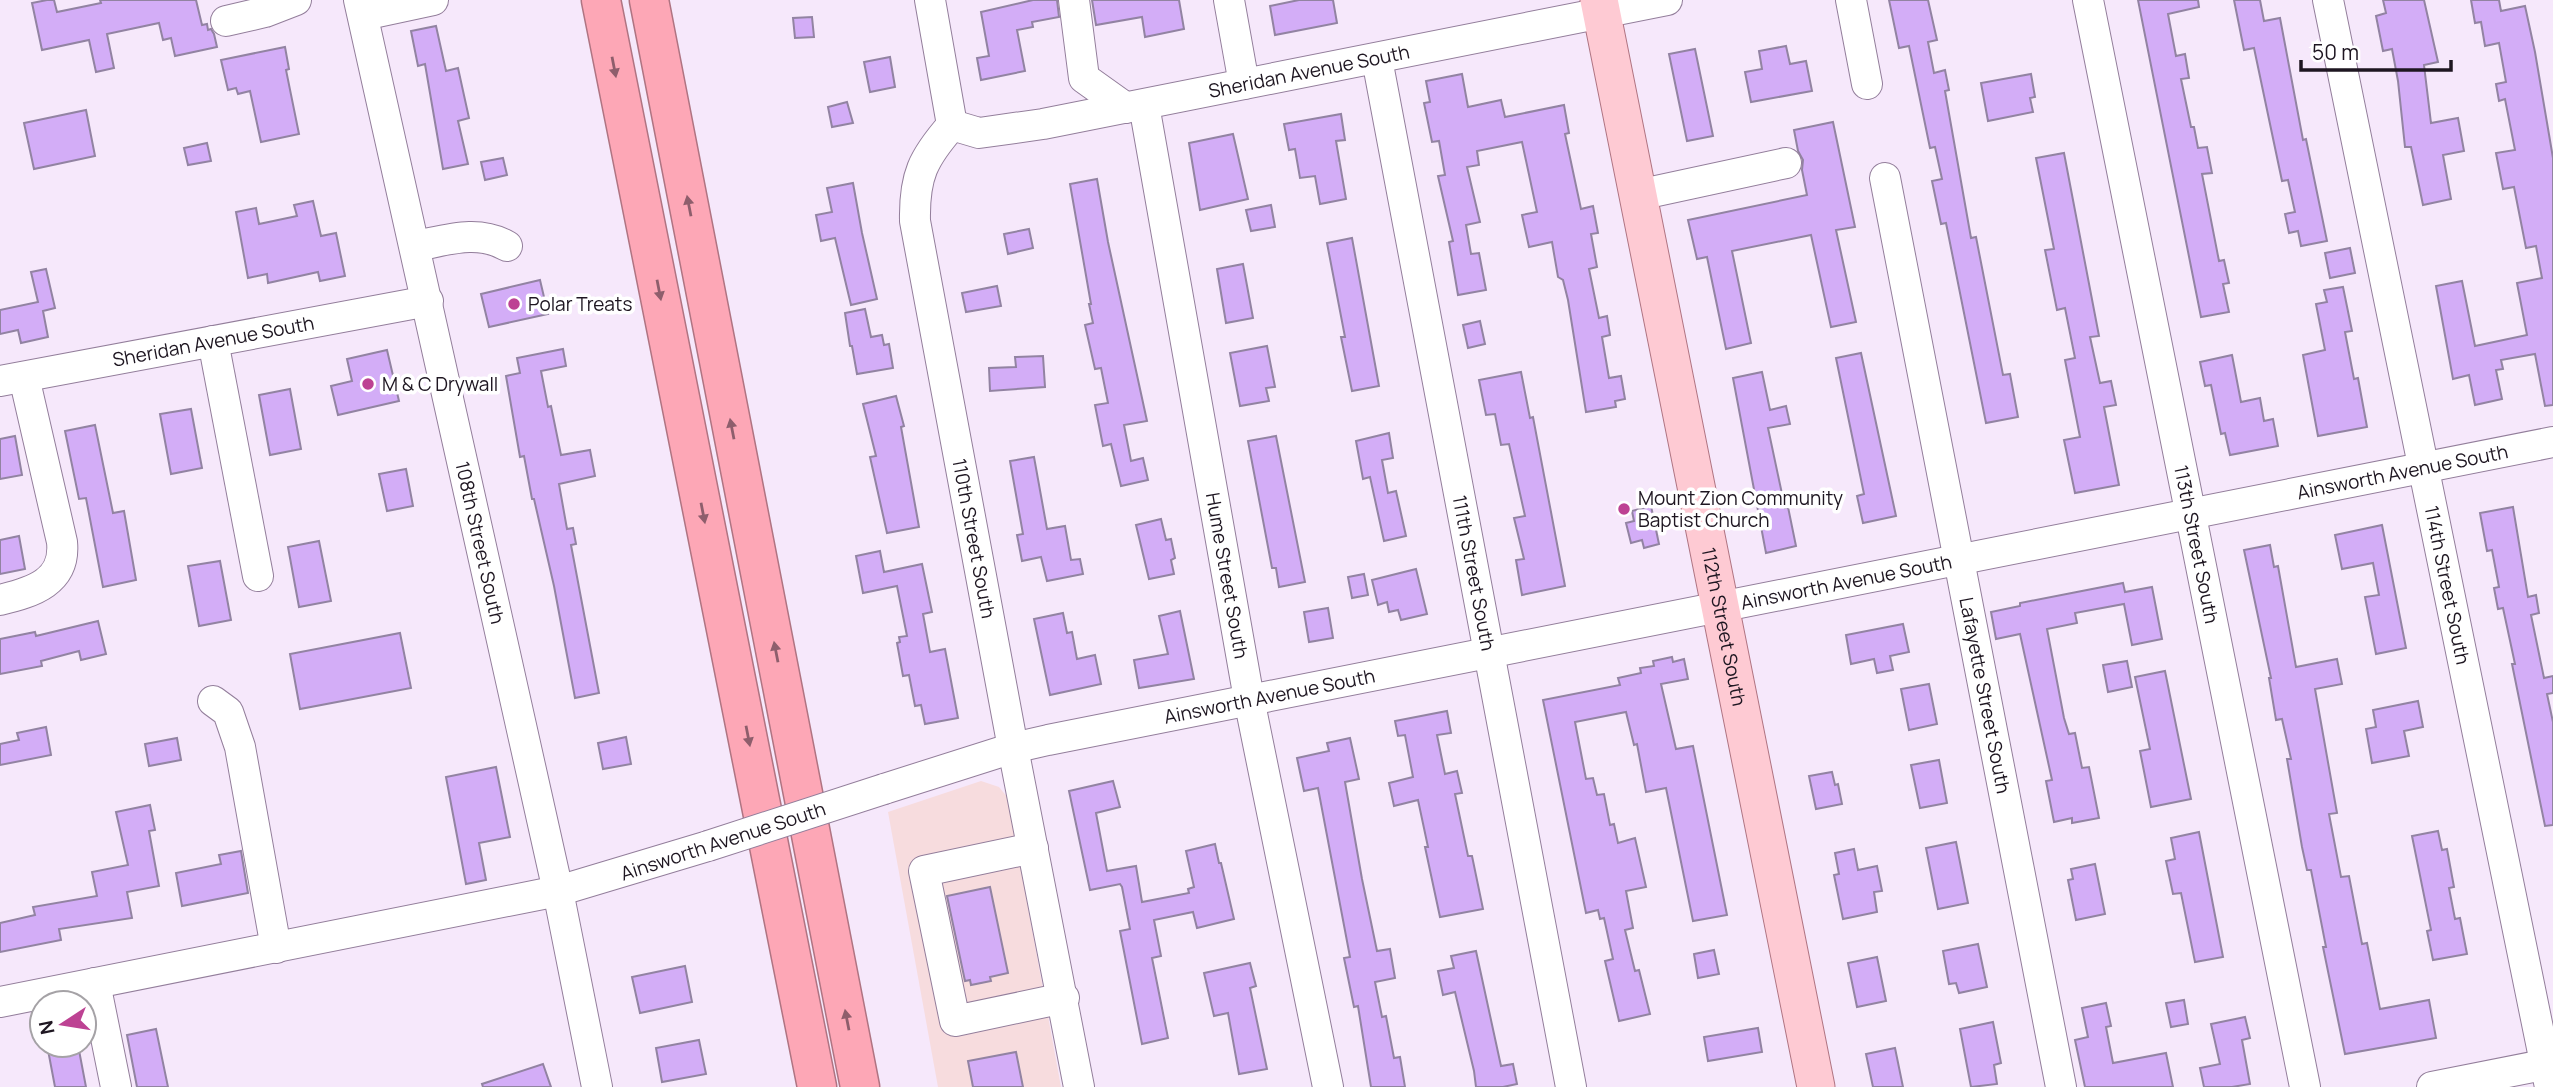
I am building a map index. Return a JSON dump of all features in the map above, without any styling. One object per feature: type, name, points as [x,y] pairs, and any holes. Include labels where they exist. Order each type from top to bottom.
[{"type":"highway","points":[[601,0],[817,1087]]},
{"type":"highway","points":[[649,0],[860,1087]]},
{"type":"main road","name":"112th Street South","points":[[1601,7],[1816,1087]]},
{"type":"street","points":[[226,21],[265,12],[296,0]]},
{"type":"street","points":[[361,8],[433,0]]},
{"type":"street","points":[[930,0],[952,125]]},
{"type":"street","points":[[1074,0],[1084,78]]},
{"type":"street","points":[[1229,0],[1244,84]]},
{"type":"street","name":"Sheridan Avenue South","points":[[952,125],[979,133],[1062,120],[1377,59],[1601,7],[1667,0]]},
{"type":"street","points":[[1851,0],[1867,84]]},
{"type":"street","name":"113th Street South","points":[[2088,0],[2305,1087]]},
{"type":"street","name":"114th Street South","points":[[2328,0],[2422,468],[2550,1071]]},
{"type":"street","name":"108th Street South","points":[[361,8],[558,891],[597,1087]]},
{"type":"street","name":"111th Street South","points":[[1377,59],[1571,1087]]},
{"type":"street","points":[[1084,78],[1135,106]]},
{"type":"street","points":[[1062,120],[1071,92],[1084,78]]},
{"type":"street","name":"Hume Street South","points":[[1135,106],[1249,699],[1328,1087]]},
{"type":"street","name":"110th Street South","points":[[952,125],[920,168],[914,195],[915,221],[1079,1087]]},
{"type":"street","points":[[1638,194],[1786,163]]},
{"type":"street","name":"Lafayette Street South","points":[[1885,178],[2061,1087]]},
{"type":"street","points":[[416,246],[474,236],[492,238],[507,246]]},
{"type":"street","name":"Sheridan Avenue South","points":[[12,379],[428,301]]},
{"type":"street","points":[[213,341],[258,576]]},
{"type":"street","points":[[0,600],[29,592],[47,581],[60,567],[62,560],[62,542],[12,379]]},
{"type":"street","name":"Ainsworth Avenue South","points":[[0,1002],[558,891],[1013,748],[2553,442]]},
{"type":"street","points":[[213,701],[228,712],[240,747],[276,948]]},
{"type":"street","points":[[1033,848],[924,871],[955,1021],[1064,998]]},
{"type":"street","points":[[95,983],[116,1087]]},
{"type":"street","points":[[2432,1087],[2550,1071]]},
{"type":"shaded area","points":[[981,781],[999,787],[1008,798],[1061,1087],[938,1087],[888,812]]},
{"type":"building","points":[[54,0],[57,12],[101,3],[100,0],[196,0],[202,25],[207,24],[208,30],[211,29],[217,47],[175,56],[171,38],[163,40],[159,23],[107,34],[114,68],[96,72],[89,40],[42,50],[32,3]]},
{"type":"building","points":[[1033,0],[1057,0],[1059,17],[1032,22],[1033,27],[1017,30],[1025,71],[981,80],[977,58],[989,56],[981,12]]},
{"type":"building","points":[[1092,0],[1179,0],[1184,29],[1145,37],[1142,17],[1096,25]]},
{"type":"building","points":[[1299,0],[1333,0],[1337,23],[1275,35],[1270,6]]},
{"type":"building","points":[[1889,0],[1928,0],[1937,40],[1928,42],[1934,73],[1945,70],[1949,90],[1945,91],[1971,238],[1976,237],[2003,375],[2010,374],[2018,417],[1986,423],[1946,223],[1941,224],[1932,181],[1942,179],[1935,147],[1930,148],[1909,46],[1899,48]]},
{"type":"building","points":[[2138,0],[2198,0],[2199,7],[2168,14],[2176,56],[2185,54],[2189,78],[2181,79],[2191,127],[2194,127],[2198,148],[2207,147],[2212,173],[2202,174],[2219,261],[2224,260],[2229,283],[2223,284],[2229,312],[2201,317]]},
{"type":"building","points":[[2234,0],[2260,0],[2264,21],[2280,18],[2303,140],[2306,139],[2327,241],[2301,246],[2298,231],[2289,233],[2285,214],[2295,212],[2288,180],[2282,181],[2254,48],[2244,50]]},
{"type":"building","points":[[2383,0],[2424,0],[2438,62],[2424,65],[2431,123],[2458,118],[2464,151],[2443,155],[2451,199],[2423,205],[2411,147],[2405,147],[2392,49],[2383,51],[2376,16],[2386,13]]},
{"type":"building","points":[[2471,0],[2499,0],[2501,11],[2525,6],[2535,52],[2553,158],[2553,405],[2545,406],[2535,354],[2501,360],[2503,369],[2496,370],[2502,399],[2475,405],[2469,375],[2453,379],[2436,286],[2462,281],[2475,346],[2527,335],[2517,283],[2542,278],[2536,246],[2526,248],[2514,187],[2503,189],[2496,153],[2515,150],[2505,99],[2499,101],[2496,84],[2506,82],[2499,43],[2485,46],[2481,22],[2475,23]]},
{"type":"building","points":[[812,17],[814,37],[795,38],[793,18]]},
{"type":"building","points":[[436,26],[446,71],[458,68],[469,118],[458,121],[468,164],[443,169],[425,64],[418,66],[411,31]]},
{"type":"building","points":[[1786,46],[1790,64],[1806,61],[1812,91],[1751,102],[1745,72],[1762,69],[1759,51]]},
{"type":"building","points":[[285,47],[289,69],[286,70],[299,134],[261,142],[250,91],[238,94],[236,88],[228,90],[221,60]]},
{"type":"building","points":[[1695,49],[1713,136],[1687,141],[1669,54]]},
{"type":"building","points":[[890,57],[895,87],[870,92],[864,62]]},
{"type":"building","points":[[1462,74],[1468,107],[1501,100],[1505,117],[1564,105],[1569,133],[1565,134],[1581,209],[1593,206],[1598,233],[1591,234],[1597,267],[1589,269],[1599,318],[1607,316],[1610,335],[1602,337],[1609,378],[1621,376],[1625,399],[1615,401],[1616,407],[1586,412],[1568,300],[1563,280],[1558,277],[1552,242],[1529,247],[1522,215],[1537,212],[1522,142],[1477,151],[1479,165],[1467,167],[1480,222],[1466,225],[1471,254],[1479,253],[1486,290],[1458,295],[1449,242],[1453,241],[1438,176],[1445,175],[1439,141],[1432,142],[1424,103],[1430,102],[1426,81]]},
{"type":"building","points":[[2031,74],[2035,97],[2030,98],[2033,112],[1988,121],[1981,83]]},
{"type":"building","points":[[847,102],[853,123],[832,127],[828,107]]},
{"type":"building","points":[[86,110],[95,156],[34,169],[24,123]]},
{"type":"building","points":[[1341,114],[1345,140],[1336,141],[1346,199],[1320,204],[1315,176],[1300,178],[1295,149],[1289,150],[1284,124]]},
{"type":"building","points":[[1833,122],[1855,227],[1836,230],[1856,322],[1831,327],[1811,235],[1732,251],[1751,343],[1726,349],[1707,257],[1697,259],[1688,220],[1807,195],[1802,170],[1803,160],[1798,151],[1794,130]]},
{"type":"building","points":[[1233,134],[1248,199],[1200,210],[1189,143]]},
{"type":"building","points":[[207,143],[211,161],[188,165],[184,148]]},
{"type":"building","points":[[2064,153],[2099,336],[2090,337],[2100,383],[2111,381],[2116,405],[2104,407],[2119,485],[2075,493],[2064,440],[2080,437],[2065,360],[2075,358],[2065,308],[2057,310],[2045,250],[2054,249],[2036,158]]},
{"type":"building","points":[[503,158],[507,175],[485,180],[481,162]]},
{"type":"building","points":[[1097,179],[1147,421],[1124,425],[1131,461],[1143,458],[1148,480],[1121,486],[1111,444],[1103,446],[1095,405],[1108,403],[1101,368],[1095,369],[1085,325],[1093,323],[1091,304],[1070,184]]},
{"type":"building","points":[[853,183],[877,299],[851,305],[835,238],[821,241],[816,215],[832,212],[827,188]]},
{"type":"building","points":[[313,201],[321,236],[336,233],[345,276],[320,281],[318,272],[268,283],[267,274],[248,278],[236,212],[256,208],[259,224],[297,216],[294,205]]},
{"type":"building","points":[[1271,205],[1275,227],[1251,231],[1246,210]]},
{"type":"building","points":[[1029,229],[1033,248],[1008,254],[1004,234]]},
{"type":"building","points":[[1352,238],[1379,386],[1352,391],[1327,243]]},
{"type":"building","points":[[2350,248],[2355,273],[2330,278],[2325,253]]},
{"type":"building","points":[[1243,264],[1253,318],[1226,323],[1217,269]]},
{"type":"building","points":[[46,269],[55,308],[43,311],[48,337],[21,343],[18,330],[0,334],[0,310],[38,302],[31,272]]},
{"type":"building","name":"Polar Treats","points":[[540,280],[548,314],[489,327],[481,294]]},
{"type":"building","points":[[997,286],[1001,306],[966,312],[962,293]]},
{"type":"building","points":[[2343,287],[2352,331],[2345,332],[2354,379],[2358,378],[2367,427],[2318,436],[2303,355],[2325,350],[2316,304],[2327,302],[2324,290]]},
{"type":"building","points":[[865,309],[871,337],[882,335],[884,345],[889,344],[893,368],[857,374],[845,313]]},
{"type":"building","points":[[1480,321],[1485,344],[1468,348],[1463,325]]},
{"type":"building","points":[[1267,346],[1275,387],[1266,388],[1269,401],[1240,406],[1230,353]]},
{"type":"building","points":[[563,349],[566,366],[541,371],[548,407],[551,406],[561,455],[590,450],[595,476],[559,484],[567,529],[573,528],[576,544],[571,545],[599,693],[575,698],[554,586],[524,456],[520,457],[506,376],[520,373],[517,358]]},
{"type":"building","name":"M & C Drywall","points":[[387,350],[399,401],[338,415],[331,386],[352,381],[347,359]]},
{"type":"building","points":[[1861,353],[1896,516],[1863,523],[1857,496],[1864,494],[1836,358]]},
{"type":"building","points":[[2232,355],[2241,402],[2260,398],[2264,421],[2273,419],[2278,446],[2230,455],[2225,433],[2221,434],[2211,385],[2205,386],[2200,362]]},
{"type":"building","points":[[1043,356],[1045,387],[990,391],[989,368],[1016,367],[1015,357]]},
{"type":"building","points":[[1521,372],[1530,418],[1533,417],[1565,586],[1522,595],[1516,560],[1524,559],[1514,518],[1525,516],[1509,444],[1501,445],[1495,414],[1486,415],[1479,380]]},
{"type":"building","points":[[1762,372],[1770,410],[1786,406],[1790,424],[1768,428],[1796,546],[1766,553],[1733,378]]},
{"type":"building","points":[[290,389],[301,449],[270,455],[259,395]]},
{"type":"building","points":[[896,396],[904,426],[901,427],[919,527],[887,533],[870,457],[876,456],[863,404]]},
{"type":"building","points":[[191,409],[202,468],[171,474],[160,414]]},
{"type":"building","points":[[95,425],[113,513],[124,511],[136,580],[103,587],[86,498],[79,499],[65,431]]},
{"type":"building","points":[[1389,433],[1393,458],[1382,460],[1388,493],[1396,491],[1406,536],[1384,541],[1370,477],[1363,479],[1356,441]]},
{"type":"building","points":[[15,436],[22,475],[0,479],[0,439]]},
{"type":"building","points":[[1276,436],[1305,582],[1279,587],[1276,568],[1272,568],[1248,441]]},
{"type":"building","points":[[1034,457],[1047,529],[1065,526],[1071,560],[1080,559],[1083,574],[1047,581],[1041,557],[1022,561],[1017,535],[1023,534],[1010,461]]},
{"type":"building","points":[[406,469],[413,506],[387,511],[379,474]]},
{"type":"building","points":[[1651,506],[1659,544],[1644,548],[1642,540],[1631,543],[1626,523],[1634,521],[1632,511]]},
{"type":"building","points":[[2513,507],[2528,597],[2536,595],[2539,613],[2531,615],[2544,678],[2553,676],[2553,693],[2547,694],[2553,722],[2553,825],[2545,826],[2503,608],[2498,609],[2494,588],[2499,587],[2492,550],[2487,551],[2480,513]]},
{"type":"building","points":[[1161,519],[1166,540],[1171,539],[1175,558],[1171,560],[1174,574],[1149,579],[1136,525]]},
{"type":"building","points":[[2382,525],[2406,648],[2376,654],[2365,597],[2379,595],[2373,563],[2342,569],[2335,535]]},
{"type":"building","points":[[19,536],[25,569],[0,574],[0,540]]},
{"type":"building","points":[[319,541],[331,601],[299,607],[288,547]]},
{"type":"building","points":[[2270,545],[2274,567],[2278,566],[2296,667],[2337,659],[2342,684],[2315,689],[2337,813],[2329,814],[2341,877],[2349,876],[2362,944],[2367,943],[2380,1009],[2429,1000],[2436,1038],[2345,1054],[2323,947],[2326,947],[2311,870],[2307,870],[2302,847],[2287,759],[2291,759],[2282,719],[2276,720],[2271,678],[2244,550]]},
{"type":"building","points":[[880,551],[884,572],[922,564],[932,612],[923,614],[930,652],[945,649],[958,718],[925,724],[921,705],[915,706],[909,675],[903,676],[897,643],[900,642],[899,637],[907,636],[897,586],[863,593],[856,556]]},
{"type":"building","points":[[220,561],[231,620],[199,626],[188,566]]},
{"type":"building","points":[[1416,569],[1427,614],[1401,620],[1398,610],[1389,612],[1387,602],[1378,605],[1372,580]]},
{"type":"building","points":[[1364,574],[1368,595],[1352,598],[1348,577]]},
{"type":"building","points":[[2123,583],[2125,592],[2152,587],[2162,639],[2132,645],[2124,604],[2075,613],[2077,623],[2047,629],[2064,718],[2069,734],[2075,733],[2082,768],[2089,767],[2099,818],[2072,823],[2072,818],[2054,822],[2046,781],[2052,780],[2020,634],[1996,639],[1991,612],[2020,606],[2020,603]]},
{"type":"building","points":[[1328,608],[1333,638],[1309,642],[1304,612]]},
{"type":"building","points":[[1180,611],[1194,679],[1139,688],[1134,660],[1168,654],[1159,616]]},
{"type":"building","points":[[1063,613],[1067,633],[1072,632],[1077,659],[1095,655],[1101,684],[1050,695],[1034,619]]},
{"type":"building","points":[[98,621],[106,654],[81,660],[79,651],[41,661],[42,666],[0,674],[0,639],[35,632],[36,636]]},
{"type":"building","points":[[1903,624],[1909,652],[1890,656],[1893,670],[1877,673],[1874,659],[1851,664],[1846,635]]},
{"type":"building","points":[[400,633],[411,688],[300,709],[290,654]]},
{"type":"building","points":[[1672,657],[1673,662],[1684,659],[1688,679],[1661,684],[1676,749],[1693,746],[1727,915],[1693,921],[1666,788],[1646,792],[1637,744],[1634,745],[1626,712],[1575,722],[1586,779],[1593,778],[1597,795],[1604,794],[1610,825],[1614,824],[1618,843],[1635,838],[1646,887],[1626,891],[1633,928],[1625,930],[1635,971],[1639,970],[1650,1014],[1619,1021],[1605,961],[1613,959],[1604,918],[1600,919],[1598,910],[1586,913],[1543,700],[1620,685],[1618,678],[1641,673],[1640,668],[1654,666],[1653,661]]},
{"type":"building","points":[[2127,661],[2132,687],[2108,692],[2103,665]]},
{"type":"building","points":[[2165,671],[2191,799],[2151,807],[2140,751],[2150,749],[2135,677]]},
{"type":"building","points":[[1929,684],[1937,724],[1909,730],[1901,689]]},
{"type":"building","points":[[2418,701],[2423,727],[2404,731],[2409,756],[2372,763],[2366,729],[2376,727],[2373,710]]},
{"type":"building","points":[[1447,711],[1451,733],[1437,735],[1445,774],[1457,771],[1462,793],[1455,794],[1483,909],[1440,917],[1418,800],[1394,806],[1389,783],[1413,777],[1405,735],[1398,736],[1395,721]]},
{"type":"building","points":[[46,727],[51,755],[0,765],[0,744],[19,740],[17,733]]},
{"type":"building","points":[[626,737],[631,764],[603,769],[598,743]]},
{"type":"building","points":[[177,738],[181,760],[149,766],[145,744]]},
{"type":"building","points":[[1350,738],[1359,779],[1345,782],[1362,879],[1377,951],[1390,949],[1395,978],[1375,982],[1382,1017],[1386,1016],[1394,1058],[1400,1057],[1405,1087],[1371,1087],[1358,1006],[1354,1007],[1344,958],[1350,957],[1318,788],[1304,791],[1297,758],[1329,751],[1327,743]]},
{"type":"building","points":[[1939,760],[1947,803],[1920,808],[1911,765]]},
{"type":"building","points":[[496,767],[510,837],[479,843],[486,880],[466,884],[446,777]]},
{"type":"building","points":[[1832,772],[1835,785],[1838,784],[1842,804],[1816,809],[1809,776]]},
{"type":"building","points":[[1113,781],[1120,807],[1096,813],[1107,871],[1136,866],[1142,902],[1189,893],[1188,889],[1194,887],[1186,851],[1215,844],[1234,919],[1197,928],[1193,912],[1154,920],[1161,956],[1152,958],[1168,1038],[1142,1044],[1120,931],[1130,929],[1122,887],[1120,884],[1090,890],[1069,791]]},
{"type":"building","points":[[150,805],[155,830],[149,831],[159,886],[127,892],[132,918],[59,929],[61,940],[0,952],[0,923],[35,915],[33,907],[97,896],[92,872],[128,865],[116,812]]},
{"type":"building","points":[[2438,831],[2442,850],[2447,849],[2454,887],[2449,888],[2455,919],[2460,918],[2467,954],[2433,960],[2427,931],[2431,930],[2412,836]]},
{"type":"building","points":[[2199,832],[2223,957],[2195,962],[2181,893],[2173,894],[2166,861],[2175,859],[2171,838]]},
{"type":"building","points":[[1956,842],[1968,903],[1938,909],[1926,848]]},
{"type":"building","points":[[1854,849],[1858,870],[1877,866],[1882,891],[1874,892],[1877,912],[1843,919],[1834,875],[1839,874],[1835,853]]},
{"type":"building","points":[[241,851],[248,893],[182,906],[176,873],[221,864],[219,855]]},
{"type":"building","points":[[2095,864],[2105,914],[2076,920],[2068,880],[2073,879],[2071,869]]},
{"type":"building","points":[[990,887],[1008,973],[990,977],[991,981],[971,985],[970,980],[965,981],[947,896]]},
{"type":"building","points":[[1978,944],[1987,987],[1959,993],[1956,983],[1949,984],[1943,951]]},
{"type":"building","points":[[1714,950],[1719,974],[1698,978],[1694,954]]},
{"type":"building","points":[[1476,951],[1501,1066],[1513,1064],[1517,1084],[1476,1087],[1455,992],[1443,995],[1438,971],[1454,968],[1451,956]]},
{"type":"building","points":[[1877,957],[1886,1001],[1857,1007],[1848,963]]},
{"type":"building","points":[[1250,963],[1256,986],[1250,988],[1267,1069],[1239,1074],[1228,1013],[1214,1016],[1204,973]]},
{"type":"building","points":[[685,966],[692,1002],[640,1013],[632,977]]},
{"type":"building","points":[[2184,1000],[2188,1024],[2171,1027],[2166,1003]]},
{"type":"building","points":[[2106,1003],[2111,1026],[2106,1027],[2113,1063],[2166,1053],[2173,1087],[2085,1087],[2075,1040],[2088,1037],[2082,1008]]},
{"type":"building","points":[[2245,1017],[2250,1038],[2242,1040],[2250,1084],[2204,1087],[2200,1068],[2220,1064],[2211,1024]]},
{"type":"building","points":[[1993,1022],[2001,1063],[1994,1065],[1997,1084],[1971,1087],[1960,1029]]},
{"type":"building","points":[[1758,1028],[1762,1052],[1708,1061],[1704,1037]]},
{"type":"building","points":[[156,1029],[168,1087],[137,1087],[127,1035]]},
{"type":"building","points":[[699,1040],[706,1074],[662,1082],[656,1048]]},
{"type":"building","points":[[1895,1048],[1903,1087],[1873,1087],[1866,1054]]},
{"type":"building","points":[[1016,1052],[1023,1087],[973,1087],[968,1061]]},
{"type":"building","points":[[50,1059],[81,1059],[86,1087],[55,1087]]},
{"type":"building","points":[[543,1064],[551,1087],[483,1087],[482,1084]]},
{"type":"place","name":"Polar Treats","points":[[514,304]]},
{"type":"place","name":"M & C Drywall","points":[[368,384]]},
{"type":"place","name":"Mount Zion Community Baptist Church","points":[[1624,509]]}]
